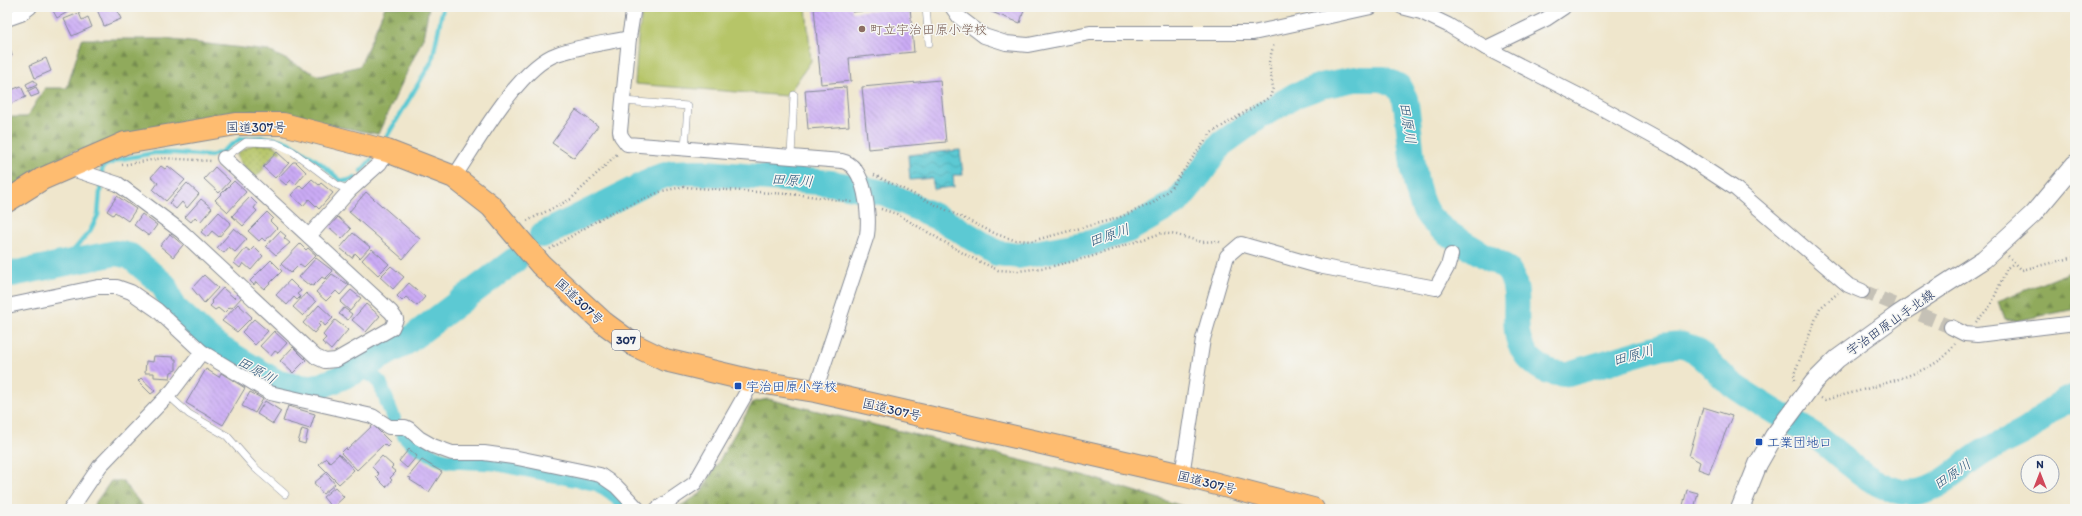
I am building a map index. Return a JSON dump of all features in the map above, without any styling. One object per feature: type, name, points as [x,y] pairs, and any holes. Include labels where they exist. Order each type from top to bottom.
[{"type":"highway","name":"国道307号","points":[[7,201],[42,179],[79,171],[125,143],[236,124],[283,124],[387,151],[454,177],[491,206],[535,258],[604,323],[634,345],[658,357],[680,364],[753,381],[815,391],[1182,475],[1313,509]]},
{"type":"street","points":[[7,19],[21,14],[30,7]]},
{"type":"street","points":[[634,7],[629,38],[620,131],[621,136],[627,144],[791,156],[846,162],[854,166],[860,177],[866,202],[868,226],[865,244],[815,391]]},
{"type":"street","points":[[952,7],[959,17],[984,36],[1006,43],[1028,45],[1090,33],[1253,33],[1278,29],[1370,7]]},
{"type":"street","points":[[1402,7],[1421,12],[1448,25],[1486,48],[1576,94],[1672,147],[1736,189],[1848,285],[1862,291]]},
{"type":"street","points":[[1486,48],[1546,19],[1564,7]]},
{"type":"street","points":[[454,177],[518,84],[532,69],[556,54],[629,38]]},
{"type":"street","points":[[309,236],[350,190],[380,163],[387,151]]},
{"type":"street","points":[[79,171],[118,184],[181,231],[316,357],[325,362],[336,360],[392,328],[396,320],[391,312],[224,158]]},
{"type":"street","name":"宇治田原山手北線","points":[[1740,509],[1758,464],[1774,436],[1803,396],[1837,359],[1899,314],[1984,258],[2033,214],[2075,164]]},
{"type":"street","points":[[1182,475],[1203,339],[1227,256],[1241,244],[1318,266],[1436,288],[1448,266],[1450,255]]},
{"type":"street","points":[[7,306],[98,287],[117,287],[131,292],[157,310],[202,352],[270,393],[372,416],[389,427],[404,427],[428,443],[452,453],[484,453],[513,457],[600,475],[616,486],[638,509]]},
{"type":"street","points":[[1951,327],[1965,334],[1977,336],[2075,323]]},
{"type":"street","points":[[71,509],[100,466],[168,395],[202,352]]},
{"type":"street","points":[[657,509],[695,483],[753,381]]},
{"type":"lane","points":[[926,7],[929,43]]},
{"type":"lane","points":[[791,156],[794,95]]},
{"type":"lane","points":[[623,101],[688,106],[685,148]]},
{"type":"lane","points":[[224,158],[246,142],[275,143],[292,151],[332,182],[350,190]]},
{"type":"lane","points":[[168,395],[189,414],[227,436],[255,468],[285,494]]},
{"type":"path","points":[[860,177],[870,174],[878,176],[996,234],[1014,240],[1032,241],[1118,218],[1153,203],[1170,189],[1211,133],[1270,97],[1273,88],[1269,62],[1278,29]]},
{"type":"path","points":[[510,229],[571,199],[627,144]]},
{"type":"path","points":[[110,181],[113,166],[163,158],[208,162],[224,158]]},
{"type":"path","points":[[535,258],[608,214],[662,190],[683,187],[802,195],[866,202],[897,214],[968,256],[998,270],[1018,271],[1049,267],[1090,257],[1162,233],[1177,235],[1202,242],[1217,241],[1224,245],[1227,256]]},
{"type":"path","points":[[1848,285],[1820,308],[1796,369],[1795,380],[1803,396],[1825,400],[1898,378],[1924,368],[1944,356],[1991,305],[2006,268],[2014,263],[2022,270],[2075,257]]},
{"type":"green space","points":[[385,7],[429,7],[423,38],[378,134],[252,111],[71,152],[7,190],[7,117],[27,117],[45,88],[67,88],[82,39],[164,39],[269,51],[319,76],[360,66]]},
{"type":"green space","points":[[643,7],[806,7],[811,61],[787,96],[635,84],[638,38]]},
{"type":"green space","points":[[254,144],[274,145],[281,151],[254,179],[239,161],[237,153]]},
{"type":"green space","points":[[2075,270],[2075,309],[2016,321],[2004,319],[1998,301]]},
{"type":"green space","points":[[768,399],[1086,476],[1192,509],[675,509],[700,494],[753,402]]},
{"type":"green space","points":[[111,481],[122,481],[145,509],[91,509]]},
{"type":"water","points":[[960,150],[963,175],[953,175],[954,187],[934,189],[932,178],[910,180],[908,155]]},
{"type":"building","points":[[51,7],[72,7],[73,9],[57,18]]},
{"type":"building","points":[[96,7],[116,7],[121,19],[104,26]]},
{"type":"building","points":[[814,7],[852,7],[852,12],[910,7],[914,52],[849,58],[851,81],[821,84]]},
{"type":"building","points":[[991,7],[1025,7],[1020,23],[989,11]]},
{"type":"building","points":[[79,13],[82,20],[88,17],[92,27],[72,36],[64,19]]},
{"type":"building","points":[[7,38],[12,56],[7,57]]},
{"type":"building","points":[[46,58],[51,71],[35,78],[30,65]]},
{"type":"building","points":[[34,80],[37,85],[28,89],[26,84]]},
{"type":"building","points":[[940,80],[946,142],[868,149],[862,87]]},
{"type":"building","points":[[21,86],[26,97],[7,105],[7,92]]},
{"type":"building","points":[[36,87],[39,94],[31,97],[28,91]]},
{"type":"building","points":[[846,87],[849,126],[808,129],[805,90]]},
{"type":"building","points":[[576,110],[598,126],[574,158],[552,143]]},
{"type":"building","points":[[277,152],[289,163],[275,178],[263,167]]},
{"type":"building","points":[[293,162],[296,162],[306,172],[296,184],[291,180],[286,185],[278,178]]},
{"type":"building","points":[[161,166],[165,169],[168,166],[185,180],[166,201],[153,190],[158,183],[151,177]]},
{"type":"building","points":[[215,167],[230,181],[219,193],[204,179]]},
{"type":"building","points":[[312,179],[319,185],[321,183],[333,193],[319,209],[309,199],[303,206],[291,195],[300,185],[303,188]]},
{"type":"building","points":[[234,181],[246,192],[228,212],[215,200]]},
{"type":"building","points":[[187,183],[199,194],[187,208],[182,202],[176,209],[169,203]]},
{"type":"building","points":[[366,192],[420,239],[403,259],[349,212]]},
{"type":"building","points":[[117,196],[136,209],[128,221],[115,212],[113,215],[107,211]]},
{"type":"building","points":[[250,197],[257,204],[254,208],[257,211],[243,226],[232,216]]},
{"type":"building","points":[[201,199],[212,208],[200,222],[195,217],[191,222],[185,217]]},
{"type":"building","points":[[219,212],[231,223],[219,237],[212,231],[207,237],[201,232]]},
{"type":"building","points":[[267,212],[273,218],[270,221],[277,228],[265,241],[262,238],[259,241],[248,231]]},
{"type":"building","points":[[142,214],[157,225],[149,236],[134,225]]},
{"type":"building","points":[[338,217],[351,229],[342,239],[329,227]]},
{"type":"building","points":[[234,228],[247,239],[235,252],[229,247],[224,253],[217,248]]},
{"type":"building","points":[[280,231],[286,236],[284,238],[290,243],[276,255],[266,246]]},
{"type":"building","points":[[353,233],[370,247],[360,258],[355,253],[352,258],[340,248]]},
{"type":"building","points":[[170,234],[183,245],[173,257],[160,246]]},
{"type":"building","points":[[300,244],[306,250],[308,248],[316,255],[304,267],[300,264],[291,273],[281,264]]},
{"type":"building","points":[[254,247],[263,256],[251,270],[243,263],[240,268],[234,263],[246,248],[250,251]]},
{"type":"building","points":[[372,249],[389,264],[378,275],[362,260]]},
{"type":"building","points":[[316,258],[333,271],[325,279],[322,277],[313,286],[310,286],[299,277]]},
{"type":"building","points":[[271,260],[282,271],[264,289],[256,282],[254,285],[250,281]]},
{"type":"building","points":[[391,266],[404,277],[393,289],[380,277]]},
{"type":"building","points":[[332,274],[349,285],[340,295],[336,291],[326,301],[316,292]]},
{"type":"building","points":[[204,275],[218,288],[204,303],[192,288]]},
{"type":"building","points":[[290,280],[301,291],[297,294],[300,297],[297,300],[294,297],[287,305],[276,295]]},
{"type":"building","points":[[409,283],[425,297],[417,306],[406,297],[402,301],[397,296]]},
{"type":"building","points":[[223,288],[234,298],[238,294],[242,297],[232,308],[230,307],[224,313],[218,308],[215,310],[210,306],[213,303],[211,301]]},
{"type":"building","points":[[351,290],[361,298],[350,311],[340,302]]},
{"type":"building","points":[[306,293],[316,302],[303,316],[293,307]]},
{"type":"building","points":[[238,304],[252,317],[237,332],[222,321]]},
{"type":"building","points":[[366,304],[380,316],[366,332],[352,320]]},
{"type":"building","points":[[319,305],[333,318],[325,326],[321,321],[318,324],[320,326],[314,333],[303,323]]},
{"type":"building","points":[[344,308],[352,314],[348,320],[339,314]]},
{"type":"building","points":[[254,319],[268,331],[255,345],[242,332]]},
{"type":"building","points":[[335,320],[348,330],[331,350],[322,342],[326,338],[323,335]]},
{"type":"building","points":[[274,331],[287,343],[278,353],[275,351],[271,356],[260,346]]},
{"type":"building","points":[[293,347],[306,360],[293,373],[280,361]]},
{"type":"building","points":[[154,356],[174,357],[173,359],[176,359],[176,370],[171,372],[170,378],[154,377],[154,373],[145,373],[146,361],[153,362]]},
{"type":"building","points":[[206,369],[219,377],[221,373],[245,388],[223,425],[186,403]]},
{"type":"building","points":[[141,378],[155,391],[151,394],[138,381]]},
{"type":"building","points":[[250,392],[263,399],[255,413],[242,406]]},
{"type":"building","points":[[265,401],[281,411],[273,424],[257,414]]},
{"type":"building","points":[[288,406],[315,414],[310,429],[283,421]]},
{"type":"building","points":[[1703,407],[1732,416],[1709,473],[1698,469],[1700,462],[1689,456]]},
{"type":"building","points":[[373,425],[391,443],[387,447],[384,444],[357,470],[341,453],[346,448],[347,450]]},
{"type":"building","points":[[302,429],[308,431],[305,444],[298,442]]},
{"type":"building","points":[[409,449],[417,456],[407,468],[399,461]]},
{"type":"building","points":[[339,454],[354,470],[339,484],[319,464],[326,458],[330,462]]},
{"type":"building","points":[[382,456],[393,466],[391,468],[396,472],[390,478],[392,480],[386,487],[376,477],[379,474],[372,467]]},
{"type":"building","points":[[422,460],[442,472],[429,492],[410,480],[411,478],[408,477]]},
{"type":"building","points":[[326,473],[335,484],[323,494],[314,483]]},
{"type":"building","points":[[335,487],[344,497],[332,508],[323,497]]},
{"type":"building","points":[[1687,490],[1698,493],[1694,509],[1682,509]]},
{"type":"waterway","points":[[387,136],[432,61],[443,7]]},
{"type":"waterway","name":"田原川","points":[[542,235],[659,177],[673,173],[695,172],[831,183],[885,193],[945,221],[997,253],[1018,256],[1090,243],[1128,230],[1177,202],[1200,174],[1220,145],[1262,115],[1296,95],[1321,86],[1355,79],[1383,79],[1398,86],[1405,99],[1414,173],[1417,188],[1426,212],[1431,219],[1445,231],[1500,264],[1509,272],[1515,285],[1516,318],[1519,340],[1524,351],[1532,361],[1544,370],[1553,373],[1568,374],[1663,346],[1682,345],[1689,347],[1705,358],[1738,389],[1815,436],[1867,477],[1890,489],[1903,492],[1915,492],[1936,486],[1982,453],[2025,432],[2051,410],[2062,403],[2075,398]]},
{"type":"waterway","points":[[62,264],[90,231],[98,215],[102,170],[104,166],[121,159],[154,153],[211,156],[221,152],[240,139],[263,137],[281,140],[292,144],[319,162],[340,180],[346,181],[355,178]]},
{"type":"waterway","points":[[361,171],[371,160]]},
{"type":"waterway","name":"田原川","points":[[7,275],[116,253],[130,256],[164,285],[173,307],[215,345],[278,383],[307,388],[323,385],[354,372],[405,343],[515,260]]},
{"type":"waterway","points":[[363,367],[380,383],[394,420]]},
{"type":"waterway","points":[[404,435],[414,445],[438,458],[450,461],[493,463],[598,484],[615,496],[627,509]]},
{"type":"tunnel","points":[[1862,291],[1951,327]]},
{"type":"place","name":"町立宇治田原小学校","points":[[862,29]]},
{"type":"place","name":"宇治田原小学校","points":[[738,386]]},
{"type":"place","name":"工業団地口","points":[[1759,442]]}]
